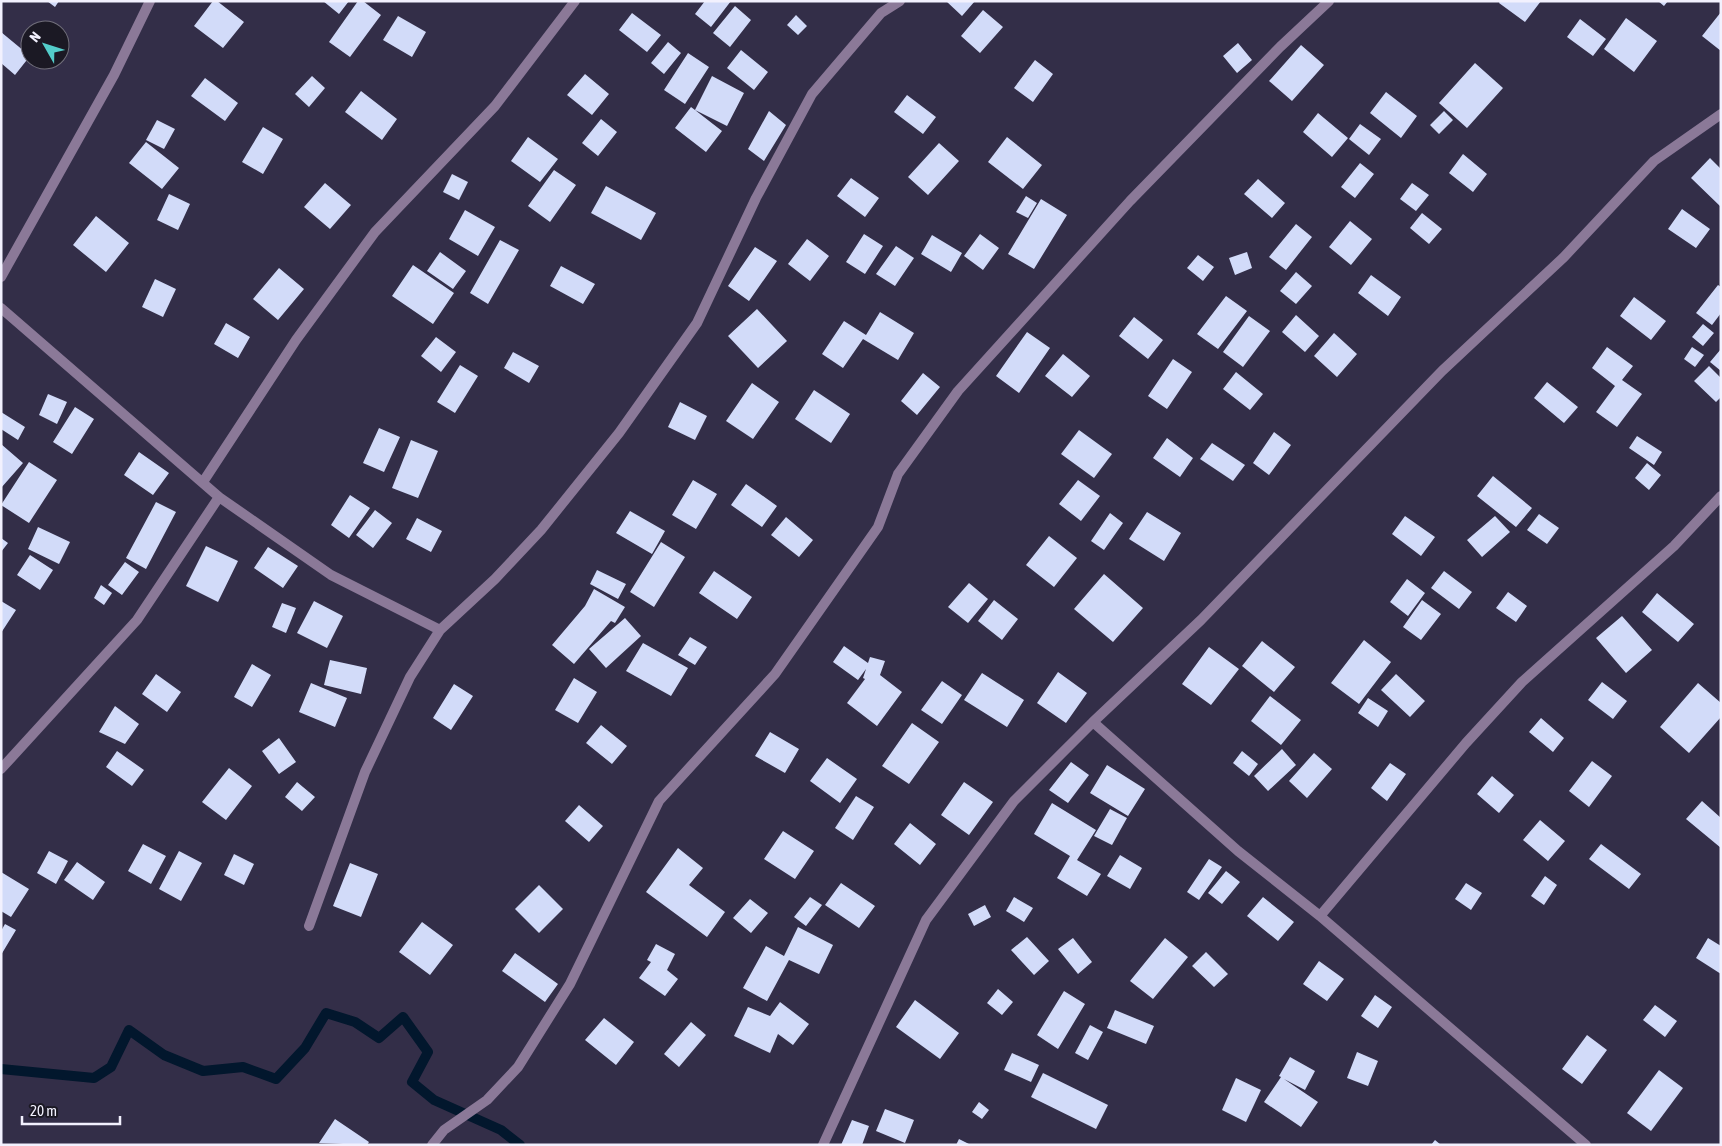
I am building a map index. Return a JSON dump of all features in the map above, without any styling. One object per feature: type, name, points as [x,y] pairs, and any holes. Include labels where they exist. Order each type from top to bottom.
[{"type":"street","points":[[1,277],[114,75],[150,1]]},
{"type":"street","points":[[203,482],[296,340],[375,232],[495,106],[575,1]]},
{"type":"street","points":[[309,926],[365,772],[410,677],[440,630],[495,578],[541,530],[619,433],[697,323],[756,198],[812,94],[881,13],[900,1]]},
{"type":"street","points":[[432,1145],[444,1130],[487,1100],[518,1067],[570,984],[659,801],[775,674],[878,527],[898,474],[958,392],[1130,201],[1280,47],[1329,1]]},
{"type":"street","points":[[822,1145],[926,920],[1014,801],[1093,722],[1201,620],[1442,371],[1564,257],[1654,161],[1721,114]]},
{"type":"street","points":[[1,308],[219,497],[331,575],[440,630]]},
{"type":"street","points":[[1320,916],[1466,743],[1522,682],[1674,546],[1721,496]]},
{"type":"street","points":[[1,769],[137,620],[219,497]]},
{"type":"street","points":[[1093,722],[1238,851],[1320,916],[1586,1145]]},
{"type":"building","points":[[47,1],[59,1],[55,7]]},
{"type":"building","points":[[213,1],[217,1],[244,22],[223,48],[194,26]]},
{"type":"building","points":[[323,1],[349,1],[339,14]]},
{"type":"building","points":[[358,1],[363,1],[381,15],[350,57],[329,42]]},
{"type":"building","points":[[705,1],[731,1],[711,27],[695,14]]},
{"type":"building","points":[[946,1],[975,1],[962,16]]},
{"type":"building","points":[[1500,1],[1541,1],[1525,22],[1499,3]]},
{"type":"building","points":[[1658,1],[1668,1],[1664,6]]},
{"type":"building","points":[[735,6],[751,20],[730,47],[713,33]]},
{"type":"building","points":[[983,10],[1003,27],[980,53],[961,36]]},
{"type":"building","points":[[1721,12],[1721,51],[1702,36]]},
{"type":"building","points":[[632,13],[661,35],[647,52],[619,30]]},
{"type":"building","points":[[796,15],[807,26],[798,35],[787,25]]},
{"type":"building","points":[[398,16],[426,32],[412,57],[383,40]]},
{"type":"building","points":[[1626,18],[1657,41],[1634,72],[1604,49]]},
{"type":"building","points":[[1580,19],[1606,39],[1593,56],[1567,37]]},
{"type":"building","points":[[1,32],[20,48],[20,69],[15,75],[1,63]]},
{"type":"building","points":[[668,42],[681,53],[664,74],[651,63]]},
{"type":"building","points":[[1238,43],[1252,60],[1237,73],[1223,56]]},
{"type":"building","points":[[1301,45],[1324,65],[1292,101],[1269,81]]},
{"type":"building","points":[[741,50],[768,72],[754,90],[727,68]]},
{"type":"building","points":[[688,53],[709,67],[685,104],[664,90]]},
{"type":"building","points":[[1035,60],[1053,74],[1033,102],[1014,88]]},
{"type":"building","points":[[1475,63],[1503,88],[1467,128],[1439,103]]},
{"type":"building","points":[[585,74],[609,94],[592,115],[567,95]]},
{"type":"building","points":[[312,76],[325,88],[309,107],[295,94]]},
{"type":"building","points":[[712,76],[744,93],[727,126],[695,110]]},
{"type":"building","points":[[205,78],[238,103],[225,121],[191,96]]},
{"type":"building","points":[[361,91],[397,119],[382,140],[345,112]]},
{"type":"building","points":[[1386,92],[1417,116],[1401,138],[1370,113]]},
{"type":"building","points":[[907,95],[936,117],[923,134],[894,112]]},
{"type":"building","points":[[691,107],[722,131],[706,152],[675,128]]},
{"type":"building","points":[[769,111],[786,125],[764,161],[748,149]]},
{"type":"building","points":[[1444,111],[1453,120],[1439,134],[1430,125]]},
{"type":"building","points":[[1318,113],[1348,138],[1332,157],[1303,132]]},
{"type":"building","points":[[601,119],[617,132],[598,156],[582,143]]},
{"type":"building","points":[[157,120],[175,129],[164,149],[146,140]]},
{"type":"building","points":[[1360,124],[1381,139],[1369,155],[1349,139]]},
{"type":"building","points":[[263,127],[283,139],[263,174],[242,162]]},
{"type":"building","points":[[528,137],[558,159],[540,182],[511,161]]},
{"type":"building","points":[[1007,137],[1042,165],[1023,189],[988,162]]},
{"type":"building","points":[[146,142],[179,168],[162,189],[129,163]]},
{"type":"building","points":[[939,143],[959,161],[928,195],[908,177]]},
{"type":"building","points":[[1463,154],[1487,174],[1473,192],[1449,173]]},
{"type":"building","points":[[1710,158],[1721,169],[1721,207],[1691,178]]},
{"type":"building","points":[[1360,163],[1374,174],[1355,198],[1341,187]]},
{"type":"building","points":[[554,170],[576,185],[550,222],[528,206]]},
{"type":"building","points":[[452,174],[468,182],[459,200],[443,192]]},
{"type":"building","points":[[851,178],[879,198],[865,217],[837,196]]},
{"type":"building","points":[[1258,179],[1285,203],[1272,218],[1244,194]]},
{"type":"building","points":[[325,183],[351,205],[330,229],[304,207]]},
{"type":"building","points":[[1412,183],[1429,195],[1416,211],[1400,199]]},
{"type":"building","points":[[606,186],[656,213],[641,240],[591,213]]},
{"type":"building","points":[[169,194],[190,204],[178,230],[157,220]]},
{"type":"building","points":[[1026,196],[1037,203],[1028,218],[1016,212]]},
{"type":"building","points":[[1041,199],[1067,215],[1034,269],[1008,254]]},
{"type":"building","points":[[1682,209],[1710,229],[1696,248],[1668,229]]},
{"type":"building","points":[[465,210],[495,227],[478,256],[449,239]]},
{"type":"building","points":[[1422,213],[1442,229],[1429,244],[1410,228]]},
{"type":"building","points":[[96,216],[129,243],[106,272],[73,245]]},
{"type":"building","points":[[1350,221],[1372,239],[1351,265],[1329,247]]},
{"type":"building","points":[[1296,224],[1312,237],[1286,270],[1269,257]]},
{"type":"building","points":[[864,234],[883,246],[865,274],[846,262]]},
{"type":"building","points":[[980,234],[999,248],[983,270],[964,256]]},
{"type":"building","points":[[932,235],[962,253],[951,272],[921,254]]},
{"type":"building","points":[[807,239],[829,256],[810,281],[788,264]]},
{"type":"building","points":[[500,240],[519,250],[488,304],[470,293]]},
{"type":"building","points":[[896,246],[914,258],[895,286],[876,274]]},
{"type":"building","points":[[755,247],[777,261],[749,301],[728,286]]},
{"type":"building","points":[[440,252],[466,271],[453,289],[427,271]]},
{"type":"building","points":[[1247,252],[1252,268],[1235,275],[1229,258]]},
{"type":"building","points":[[1198,255],[1214,267],[1203,281],[1187,268]]},
{"type":"building","points":[[413,265],[454,293],[433,324],[392,296]]},
{"type":"building","points":[[561,266],[595,284],[583,304],[550,286]]},
{"type":"building","points":[[279,268],[304,289],[278,320],[253,299]]},
{"type":"building","points":[[1296,272],[1312,286],[1296,304],[1280,291]]},
{"type":"building","points":[[1371,275],[1401,297],[1388,316],[1358,293]]},
{"type":"building","points":[[155,279],[176,289],[163,317],[142,307]]},
{"type":"building","points":[[1718,285],[1721,287],[1721,313],[1712,325],[1696,313]]},
{"type":"building","points":[[1226,296],[1247,311],[1218,349],[1197,334]]},
{"type":"building","points":[[1634,297],[1666,321],[1651,340],[1620,316]]},
{"type":"building","points":[[757,309],[787,341],[758,368],[728,336]]},
{"type":"building","points":[[880,312],[914,333],[898,360],[863,339],[843,368],[822,354],[844,321],[866,335]]},
{"type":"building","points":[[1296,315],[1319,336],[1305,352],[1282,332]]},
{"type":"building","points":[[1249,316],[1270,331],[1243,367],[1223,352]]},
{"type":"building","points":[[1134,317],[1163,340],[1148,359],[1119,336]]},
{"type":"building","points":[[226,323],[250,337],[238,358],[214,344]]},
{"type":"building","points":[[1703,324],[1714,333],[1703,346],[1692,337]]},
{"type":"building","points":[[1027,332],[1050,348],[1019,393],[996,376]]},
{"type":"building","points":[[1334,333],[1357,354],[1337,377],[1314,356]]},
{"type":"building","points":[[436,337],[456,352],[441,372],[421,356]]},
{"type":"building","points":[[1607,347],[1633,366],[1622,380],[1642,394],[1617,427],[1596,412],[1615,386],[1592,368]]},
{"type":"building","points":[[1692,347],[1704,355],[1695,367],[1684,359]]},
{"type":"building","points":[[1721,349],[1721,371],[1710,362]]},
{"type":"building","points":[[513,352],[539,366],[529,383],[504,368]]},
{"type":"building","points":[[1063,354],[1090,376],[1072,397],[1045,376]]},
{"type":"building","points":[[1173,359],[1192,372],[1167,409],[1148,396]]},
{"type":"building","points":[[460,365],[478,376],[455,413],[437,402]]},
{"type":"building","points":[[1709,366],[1721,378],[1721,397],[1716,402],[1694,381]]},
{"type":"building","points":[[1236,372],[1263,394],[1250,410],[1223,389]]},
{"type":"building","points":[[923,373],[940,387],[917,415],[901,401]]},
{"type":"building","points":[[1547,382],[1578,407],[1564,423],[1534,398]]},
{"type":"building","points":[[752,383],[779,402],[753,439],[726,421]]},
{"type":"building","points":[[814,390],[850,414],[831,443],[795,419]]},
{"type":"building","points":[[48,394],[67,402],[57,424],[39,415]]},
{"type":"building","points":[[680,402],[707,416],[695,440],[668,427]]},
{"type":"building","points":[[75,407],[94,419],[72,454],[53,442]]},
{"type":"building","points":[[1,412],[25,427],[18,440],[1,429]]},
{"type":"building","points":[[379,428],[400,437],[384,472],[363,463]]},
{"type":"building","points":[[1079,430],[1112,454],[1094,478],[1061,454]]},
{"type":"building","points":[[1274,432],[1291,445],[1269,475],[1253,463]]},
{"type":"building","points":[[1637,436],[1662,452],[1654,465],[1629,448]]},
{"type":"building","points":[[1167,438],[1193,458],[1180,477],[1153,458]]},
{"type":"building","points":[[411,440],[438,451],[418,498],[392,488]]},
{"type":"building","points":[[1212,443],[1245,465],[1233,481],[1200,459]]},
{"type":"building","points":[[1,444],[23,463],[1,488]]},
{"type":"building","points":[[139,452],[169,473],[153,495],[124,475]]},
{"type":"building","points":[[29,462],[57,480],[29,523],[1,505]]},
{"type":"building","points":[[1647,463],[1661,475],[1649,490],[1635,478]]},
{"type":"building","points":[[1493,476],[1532,508],[1516,527],[1477,496]]},
{"type":"building","points":[[693,480],[717,494],[696,529],[672,515]]},
{"type":"building","points":[[1078,480],[1100,496],[1081,521],[1059,504]]},
{"type":"building","points":[[746,484],[777,506],[762,527],[731,505]]},
{"type":"building","points":[[350,495],[370,508],[349,538],[331,525]]},
{"type":"building","points":[[156,502],[176,512],[146,569],[126,558]]},
{"type":"building","points":[[375,510],[392,523],[373,548],[356,535]]},
{"type":"building","points":[[630,511],[665,531],[652,554],[616,533]]},
{"type":"building","points":[[1147,512],[1181,533],[1164,561],[1129,539]]},
{"type":"building","points":[[1110,513],[1123,523],[1104,550],[1091,541]]},
{"type":"building","points":[[1539,514],[1559,528],[1547,544],[1527,530]]},
{"type":"building","points":[[1405,516],[1435,537],[1421,556],[1392,534]]},
{"type":"building","points":[[1495,516],[1510,532],[1482,557],[1467,540]]},
{"type":"building","points":[[786,517],[813,540],[799,557],[771,535]]},
{"type":"building","points":[[417,518],[442,531],[431,552],[406,539]]},
{"type":"building","points":[[38,527],[70,542],[59,564],[28,549]]},
{"type":"building","points":[[1049,536],[1077,558],[1054,587],[1026,565]]},
{"type":"building","points":[[1,538],[8,543],[1,552]]},
{"type":"building","points":[[661,542],[685,557],[654,607],[630,592]]},
{"type":"building","points":[[206,546],[238,561],[218,602],[186,586]]},
{"type":"building","points":[[268,547],[298,566],[283,588],[254,568]]},
{"type":"building","points":[[30,555],[53,570],[40,590],[17,575]]},
{"type":"building","points":[[125,562],[139,572],[122,595],[108,585]]},
{"type":"building","points":[[597,570],[626,584],[618,599],[590,584]]},
{"type":"building","points":[[714,571],[752,597],[737,619],[699,593]]},
{"type":"building","points":[[1444,571],[1472,592],[1459,609],[1431,588]]},
{"type":"building","points":[[1104,574],[1143,608],[1113,642],[1074,609]]},
{"type":"building","points":[[1407,579],[1425,593],[1408,616],[1390,602]]},
{"type":"building","points":[[969,583],[988,599],[968,623],[948,607]]},
{"type":"building","points":[[101,585],[112,593],[104,605],[94,598]]},
{"type":"building","points":[[594,589],[625,607],[615,623],[611,621],[574,664],[552,645],[585,606]]},
{"type":"building","points":[[1508,592],[1527,606],[1516,622],[1496,608]]},
{"type":"building","points":[[1657,593],[1694,624],[1678,642],[1642,612]]},
{"type":"building","points":[[994,600],[1018,619],[1002,640],[978,621]]},
{"type":"building","points":[[1422,600],[1441,614],[1421,640],[1403,627]]},
{"type":"building","points":[[1,601],[16,610],[1,633]]},
{"type":"building","points":[[314,601],[343,616],[327,648],[297,633]]},
{"type":"building","points":[[282,603],[296,608],[286,633],[272,627]]},
{"type":"building","points":[[1622,616],[1652,650],[1626,673],[1596,638]]},
{"type":"building","points":[[625,618],[641,636],[606,668],[589,649]]},
{"type":"building","points":[[690,637],[707,647],[695,665],[678,655]]},
{"type":"building","points":[[1364,640],[1391,662],[1359,704],[1331,683]]},
{"type":"building","points":[[1262,641],[1295,667],[1274,692],[1242,666]]},
{"type":"building","points":[[643,643],[688,668],[671,696],[626,671]]},
{"type":"building","points":[[844,646],[868,663],[870,657],[885,661],[880,675],[902,692],[877,726],[847,703],[865,679],[863,678],[866,669],[858,680],[833,662]]},
{"type":"building","points":[[1209,647],[1239,669],[1211,705],[1182,684]]},
{"type":"building","points":[[330,660],[367,668],[361,694],[324,685]]},
{"type":"building","points":[[252,664],[271,675],[252,707],[234,697]]},
{"type":"building","points":[[1058,672],[1087,693],[1066,723],[1037,703]]},
{"type":"building","points":[[982,673],[1024,700],[1007,727],[964,700]]},
{"type":"building","points":[[156,674],[181,692],[167,712],[142,694]]},
{"type":"building","points":[[1396,674],[1425,701],[1410,717],[1381,690]]},
{"type":"building","points":[[574,678],[597,692],[578,723],[555,710]]},
{"type":"building","points":[[942,681],[962,695],[942,724],[921,710]]},
{"type":"building","points":[[1602,682],[1627,701],[1613,719],[1588,700]]},
{"type":"building","points":[[311,683],[347,698],[335,727],[299,712]]},
{"type":"building","points":[[1698,683],[1721,703],[1721,717],[1689,753],[1660,727]]},
{"type":"building","points":[[454,684],[473,696],[451,730],[433,718]]},
{"type":"building","points":[[1270,696],[1301,720],[1281,745],[1251,721]]},
{"type":"building","points":[[1368,698],[1388,711],[1378,727],[1358,713]]},
{"type":"building","points":[[115,706],[139,724],[125,744],[99,732]]},
{"type":"building","points":[[1541,718],[1564,738],[1553,752],[1529,732]]},
{"type":"building","points":[[912,723],[939,742],[909,784],[882,766]]},
{"type":"building","points":[[601,725],[627,746],[612,764],[586,743]]},
{"type":"building","points":[[770,732],[799,749],[785,773],[755,756]]},
{"type":"building","points":[[279,738],[296,762],[279,774],[262,751]]},
{"type":"building","points":[[1282,749],[1296,765],[1268,791],[1254,776]]},
{"type":"building","points":[[117,751],[144,770],[132,786],[106,767]]},
{"type":"building","points":[[1242,751],[1258,764],[1249,776],[1233,763]]},
{"type":"building","points":[[1314,753],[1332,769],[1307,798],[1289,781]]},
{"type":"building","points":[[827,758],[857,779],[840,803],[810,781]]},
{"type":"building","points":[[1592,761],[1612,776],[1589,807],[1569,791]]},
{"type":"building","points":[[1071,762],[1089,775],[1068,803],[1049,790]]},
{"type":"building","points":[[1390,763],[1406,774],[1387,801],[1371,788]]},
{"type":"building","points":[[1107,765],[1145,789],[1128,816],[1090,793]]},
{"type":"building","points":[[229,768],[252,786],[226,820],[202,802]]},
{"type":"building","points":[[1492,776],[1514,795],[1499,813],[1477,794]]},
{"type":"building","points":[[297,782],[315,797],[302,811],[285,797]]},
{"type":"building","points":[[964,782],[993,802],[969,835],[941,815]]},
{"type":"building","points":[[856,796],[874,807],[853,840],[835,828]]},
{"type":"building","points":[[1702,801],[1721,818],[1721,848],[1686,819]]},
{"type":"building","points":[[1052,803],[1096,830],[1077,860],[1101,874],[1087,896],[1057,878],[1070,856],[1034,834]]},
{"type":"building","points":[[579,805],[603,826],[589,842],[565,821]]},
{"type":"building","points":[[1110,809],[1127,818],[1112,845],[1094,836]]},
{"type":"building","points":[[1540,820],[1565,841],[1548,861],[1523,840]]},
{"type":"building","points":[[910,823],[936,844],[920,865],[894,844]]},
{"type":"building","points":[[783,831],[814,851],[795,879],[764,859]]},
{"type":"building","points":[[143,844],[166,856],[151,884],[128,871]]},
{"type":"building","points":[[1601,844],[1641,874],[1629,889],[1589,859]]},
{"type":"building","points":[[678,848],[703,868],[689,885],[725,912],[707,937],[646,892]]},
{"type":"building","points":[[49,851],[68,861],[56,884],[37,873]]},
{"type":"building","points":[[179,851],[202,863],[181,901],[159,889]]},
{"type":"building","points":[[234,854],[254,864],[244,885],[224,875]]},
{"type":"building","points":[[1120,855],[1142,868],[1130,889],[1107,876]]},
{"type":"building","points":[[1209,859],[1222,867],[1199,900],[1187,892]]},
{"type":"building","points":[[77,862],[105,882],[93,900],[64,880]]},
{"type":"building","points":[[350,863],[378,874],[361,917],[333,906]]},
{"type":"building","points":[[1226,871],[1240,882],[1222,904],[1208,893]]},
{"type":"building","points":[[1,872],[29,889],[11,917],[1,911]]},
{"type":"building","points":[[1545,876],[1557,885],[1544,905],[1531,896]]},
{"type":"building","points":[[841,883],[875,906],[859,928],[825,905]]},
{"type":"building","points":[[1466,883],[1482,893],[1471,910],[1455,899]]},
{"type":"building","points":[[539,885],[563,909],[539,933],[515,909]]},
{"type":"building","points":[[810,897],[822,905],[806,926],[794,917]]},
{"type":"building","points":[[1014,897],[1033,908],[1024,922],[1006,911]]},
{"type":"building","points":[[1263,897],[1294,922],[1278,941],[1247,916]]},
{"type":"building","points":[[750,899],[768,913],[751,933],[733,918]]},
{"type":"building","points":[[985,905],[991,917],[974,926],[968,914]]},
{"type":"building","points":[[422,922],[453,945],[430,975],[399,952]]},
{"type":"building","points":[[5,924],[16,930],[1,955],[1,931]]},
{"type":"building","points":[[798,927],[833,945],[819,974],[789,960],[767,1001],[743,988],[766,946],[784,956]]},
{"type":"building","points":[[1027,937],[1049,961],[1034,975],[1011,950]]},
{"type":"building","points":[[1073,938],[1092,962],[1078,974],[1058,949]]},
{"type":"building","points":[[1165,938],[1188,957],[1153,999],[1130,981]]},
{"type":"building","points":[[1708,938],[1721,946],[1721,974],[1696,958]]},
{"type":"building","points":[[656,944],[675,954],[667,970],[678,979],[665,996],[639,978],[651,962],[647,960]]},
{"type":"building","points":[[1206,952],[1228,974],[1214,987],[1192,966]]},
{"type":"building","points":[[515,953],[558,984],[545,1002],[502,971]]},
{"type":"building","points":[[1319,961],[1344,979],[1327,1001],[1303,984]]},
{"type":"building","points":[[998,989],[1013,1002],[1002,1015],[987,1003]]},
{"type":"building","points":[[1064,991],[1085,1004],[1058,1049],[1037,1035]]},
{"type":"building","points":[[1375,995],[1392,1007],[1378,1028],[1361,1016]]},
{"type":"building","points":[[915,1000],[959,1033],[940,1059],[896,1027]]},
{"type":"building","points":[[780,1002],[809,1024],[793,1045],[778,1034],[770,1053],[734,1036],[748,1007],[770,1016]]},
{"type":"building","points":[[1655,1005],[1677,1021],[1665,1037],[1643,1020]]},
{"type":"building","points":[[1115,1010],[1154,1026],[1146,1044],[1107,1028]]},
{"type":"building","points":[[604,1018],[634,1042],[616,1065],[585,1040]]},
{"type":"building","points":[[691,1022],[706,1035],[679,1067],[664,1054]]},
{"type":"building","points":[[1090,1025],[1103,1032],[1088,1060],[1075,1053]]},
{"type":"building","points":[[1587,1035],[1607,1050],[1582,1084],[1562,1069]]},
{"type":"building","points":[[1357,1052],[1378,1061],[1368,1086],[1347,1078]]},
{"type":"building","points":[[1012,1053],[1039,1065],[1031,1082],[1004,1070]]},
{"type":"building","points":[[1290,1057],[1315,1071],[1305,1090],[1284,1079],[1318,1102],[1301,1127],[1264,1102],[1281,1077],[1279,1076]]},
{"type":"building","points":[[1659,1070],[1683,1088],[1651,1131],[1627,1113]]},
{"type":"building","points":[[1043,1073],[1108,1105],[1096,1129],[1031,1097]]},
{"type":"building","points":[[1236,1078],[1261,1090],[1246,1122],[1222,1110]]},
{"type":"building","points":[[979,1102],[989,1110],[982,1119],[972,1112]]},
{"type":"building","points":[[885,1109],[914,1120],[905,1143],[876,1131]]},
{"type":"building","points":[[335,1119],[369,1142],[367,1145],[319,1143]]},
{"type":"building","points":[[852,1120],[869,1126],[862,1145],[841,1145]]},
{"type":"building","points":[[959,1139],[971,1145],[956,1145]]},
{"type":"building","points":[[1435,1140],[1441,1145],[1431,1145]]},
{"type":"waterway","points":[[1,1069],[94,1078],[111,1067],[129,1030],[164,1055],[203,1071],[243,1067],[276,1079],[305,1048],[326,1013],[355,1022],[379,1038],[403,1017],[428,1052],[412,1082],[434,1100],[501,1130],[520,1145]]}]
